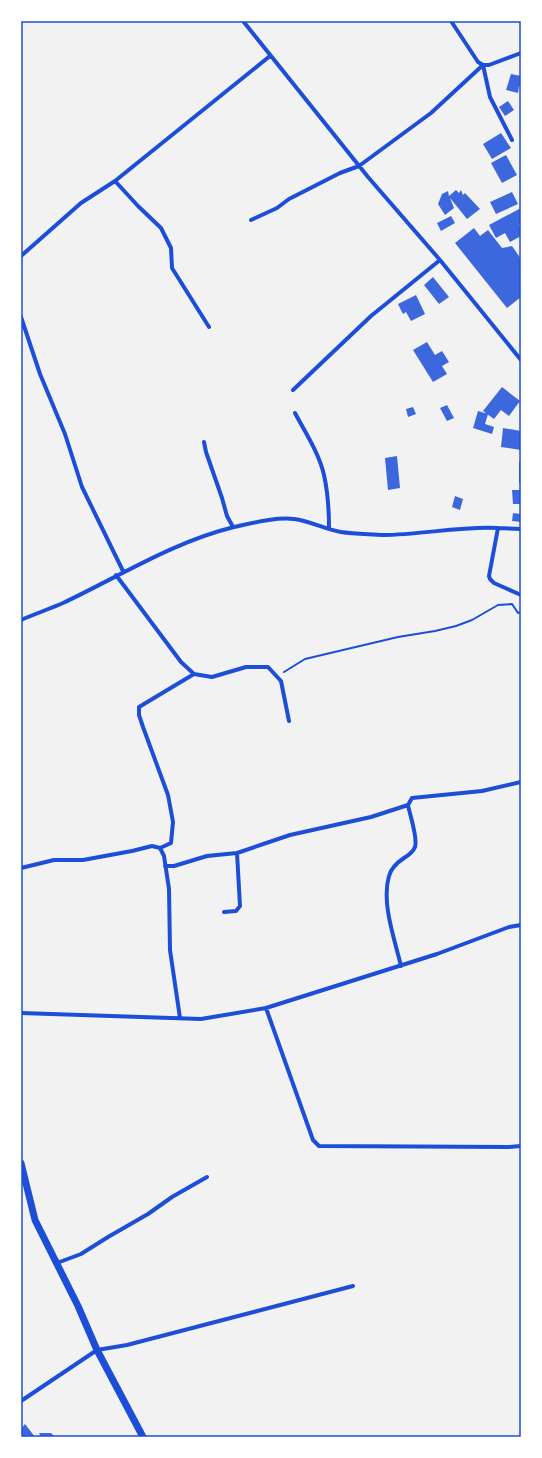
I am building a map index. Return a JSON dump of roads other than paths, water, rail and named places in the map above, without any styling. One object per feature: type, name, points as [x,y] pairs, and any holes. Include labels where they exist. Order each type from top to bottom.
[{"type":"street","points":[[243,21],[359,166],[440,260],[521,360]]},
{"type":"street","points":[[451,21],[478,62],[483,65],[489,65],[521,53]]},
{"type":"street","points":[[21,256],[81,203],[115,181],[270,56]]},
{"type":"street","points":[[483,65],[490,97],[512,140]]},
{"type":"street","points":[[251,220],[277,208],[289,199],[340,172],[359,166],[431,113],[483,65]]},
{"type":"street","points":[[115,181],[161,228],[171,248],[172,268],[209,327]]},
{"type":"street","points":[[293,390],[371,316],[440,260]]},
{"type":"street","points":[[21,317],[40,374],[65,434],[82,487],[124,571]]},
{"type":"street","points":[[295,413],[313,447],[324,474],[329,504],[328,528]]},
{"type":"street","points":[[204,442],[227,516],[233,527]]},
{"type":"street","points":[[21,620],[63,602],[151,557],[199,538],[233,527],[283,518],[306,521],[341,532],[383,535],[478,527],[521,529]]},
{"type":"street","points":[[498,528],[490,579],[494,583],[521,595]]},
{"type":"street","points":[[116,575],[182,662],[194,674],[212,677],[246,667],[268,667],[281,681],[289,721]]},
{"type":"street","points":[[21,868],[54,860],[83,860],[132,852],[152,846],[160,848],[171,843],[173,822],[168,795],[139,715],[138,707],[194,674]]},
{"type":"street","points":[[165,866],[174,866],[207,856],[237,853],[290,835],[371,817],[408,805],[412,798],[482,791],[521,782]]},
{"type":"street","points":[[401,966],[389,915],[387,894],[389,877],[392,869],[399,861],[411,853],[415,847],[416,840],[408,805]]},
{"type":"street","points":[[160,848],[164,856],[169,889],[170,950],[180,1018]]},
{"type":"street","points":[[224,912],[236,911],[240,906],[237,853]]},
{"type":"street","points":[[21,1013],[201,1019],[266,1008],[401,966],[521,924]]},
{"type":"street","points":[[266,1008],[313,1140],[319,1146],[509,1148],[521,1146]]},
{"type":"street","points":[[21,1163],[35,1220],[78,1306],[97,1350],[143,1437]]},
{"type":"street","points":[[57,1263],[81,1254],[207,1177]]},
{"type":"street","points":[[21,1401],[97,1350],[127,1345],[353,1286]]}]
